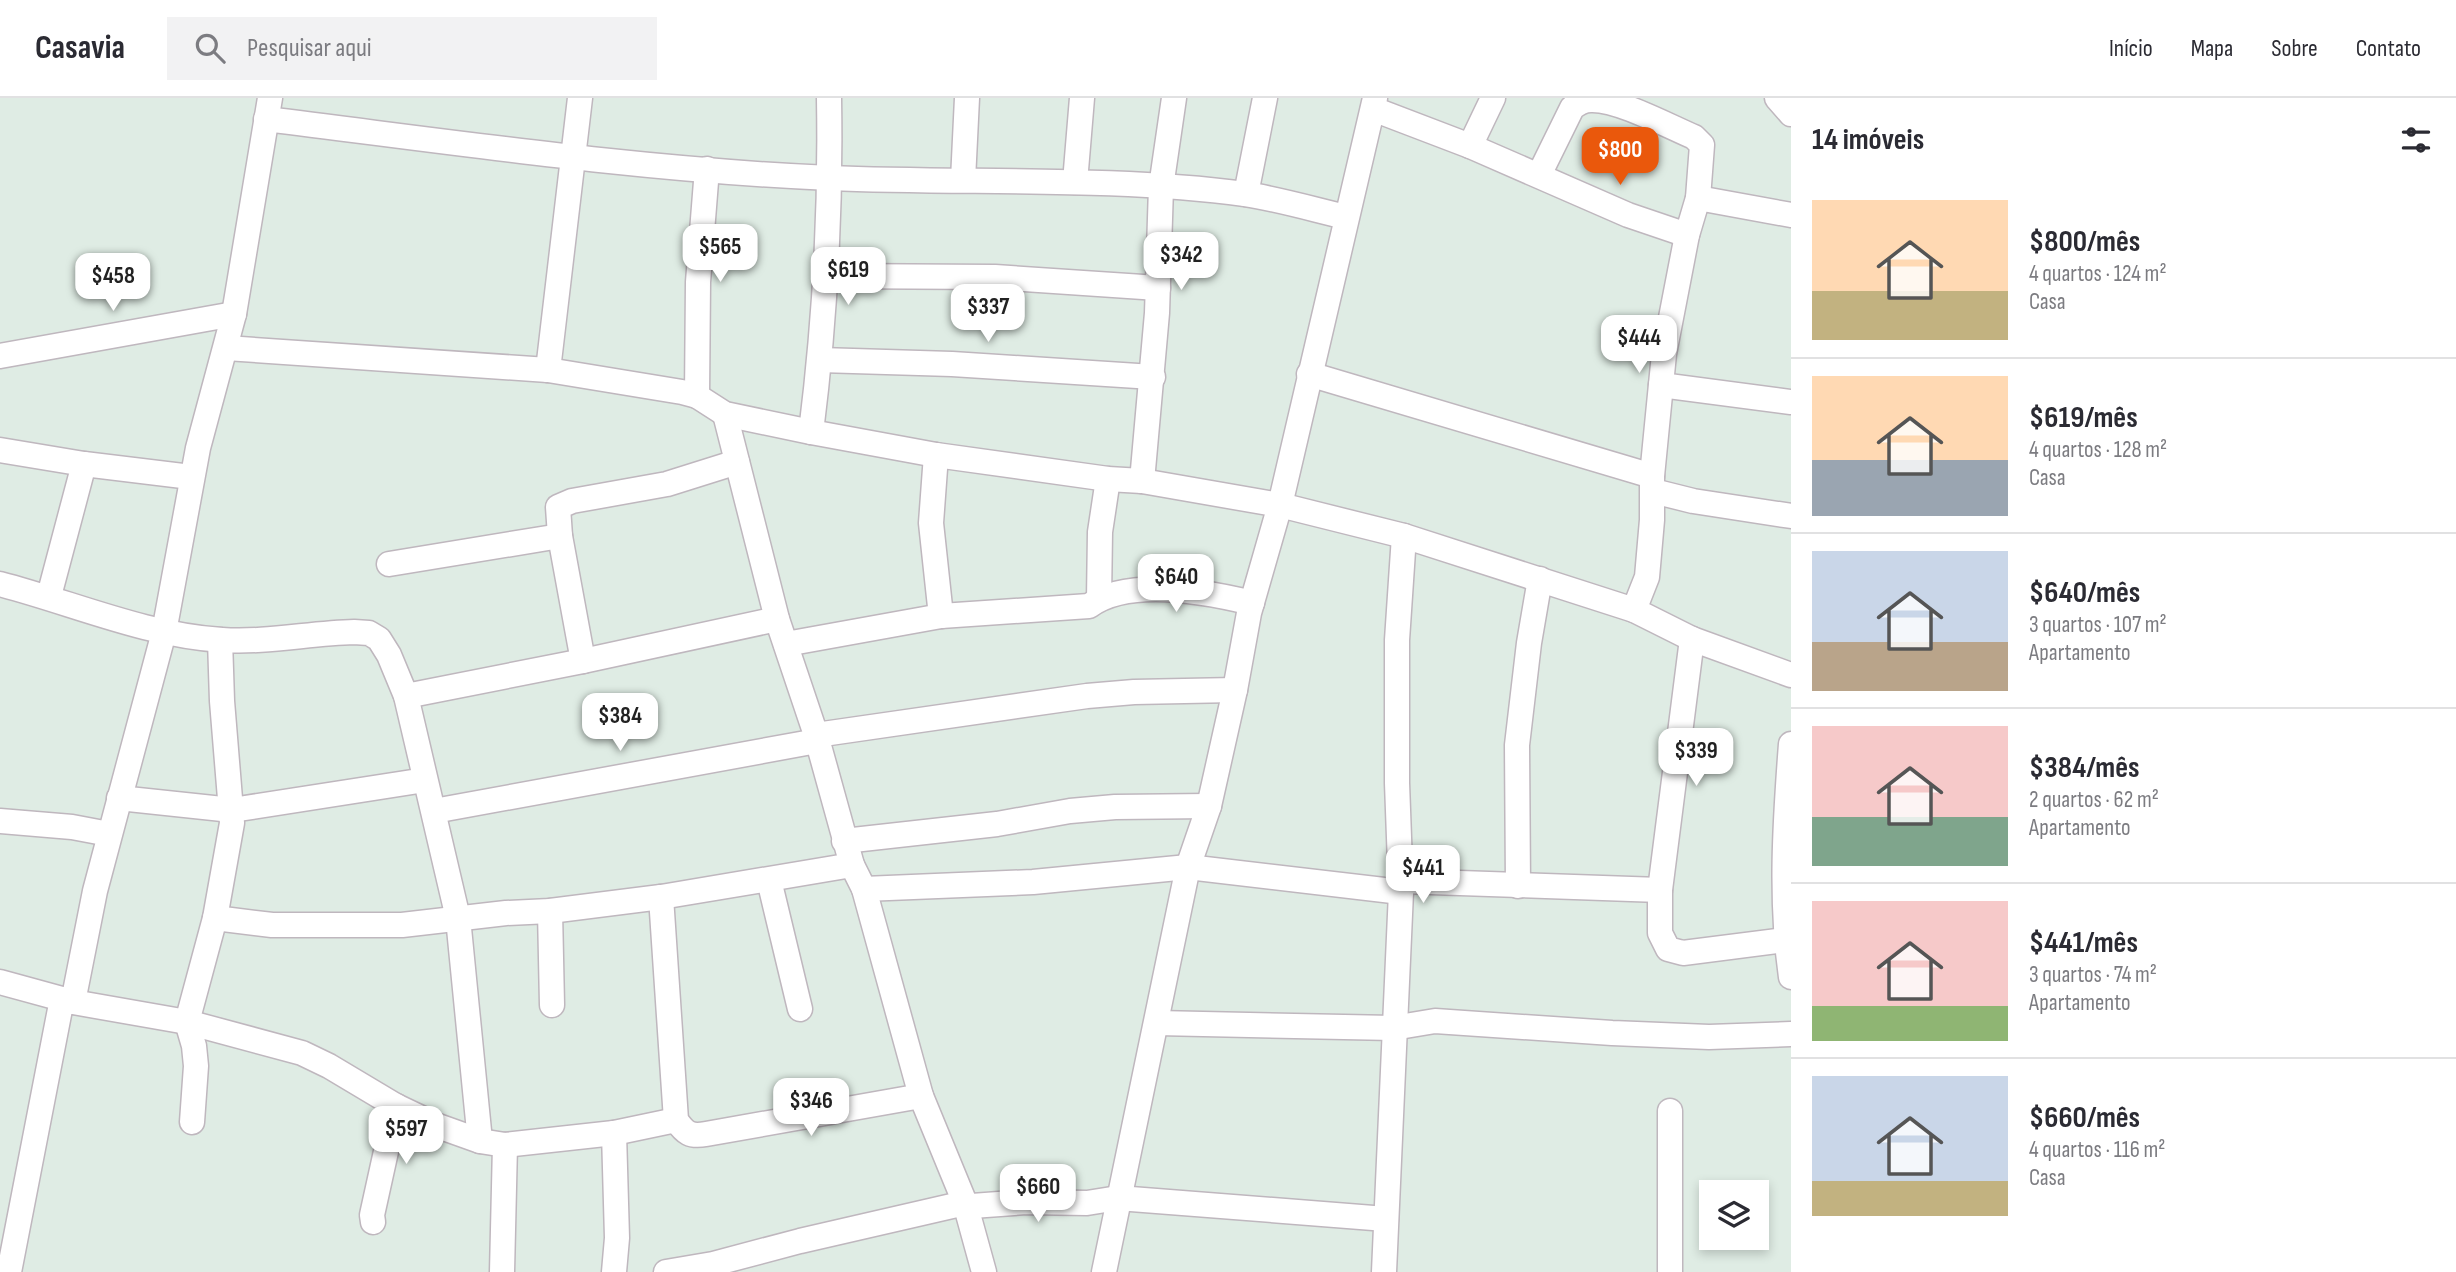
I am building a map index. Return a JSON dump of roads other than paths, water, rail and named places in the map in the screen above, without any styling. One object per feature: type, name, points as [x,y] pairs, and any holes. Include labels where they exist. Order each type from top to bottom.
[{"type":"street","points":[[548,370],[580,98]]},
{"type":"street","points":[[811,432],[827,275],[831,178],[829,98]]},
{"type":"street","points":[[963,180],[967,98]]},
{"type":"street","points":[[1075,182],[1082,98]]},
{"type":"street","points":[[1142,481],[1153,377],[1161,187],[1174,98]]},
{"type":"street","points":[[1246,194],[1265,98]]},
{"type":"street","points":[[1469,146],[1493,98]]},
{"type":"street","points":[[1777,98],[1791,114]]},
{"type":"street","points":[[1539,175],[1572,108],[1577,103],[1595,100],[1628,109],[1699,140],[1703,152],[1698,198],[1687,235],[1672,308],[1661,385],[1647,577],[1634,610]]},
{"type":"street","points":[[1104,1272],[1188,867],[1209,806],[1252,603],[1280,505],[1374,103],[1628,215],[1687,235]]},
{"type":"street","points":[[9,1272],[67,1000],[164,632],[191,477],[234,314],[268,109],[573,157],[831,178],[1075,182],[1161,187],[1246,194],[1346,217]]},
{"type":"street","points":[[697,396],[698,282],[707,169]]},
{"type":"street","points":[[1698,198],[1791,215]]},
{"type":"street","points":[[827,275],[995,277],[1158,288]]},
{"type":"street","points":[[0,356],[234,314]]},
{"type":"street","points":[[226,348],[548,370],[697,396],[725,414],[811,432],[936,455],[1108,479],[1142,481],[1280,505],[1404,536],[1634,610],[1692,639],[1791,675]]},
{"type":"street","points":[[820,360],[953,364],[1153,377]]},
{"type":"street","points":[[1310,374],[1652,483],[1693,501],[1791,516]]},
{"type":"street","points":[[1661,385],[1791,402]]},
{"type":"street","points":[[725,414],[777,619],[816,738],[844,841],[864,889],[920,1096],[965,1203],[984,1272]]},
{"type":"street","points":[[0,450],[84,464],[191,477]]},
{"type":"street","points":[[936,455],[931,523],[941,616]]},
{"type":"street","points":[[583,661],[557,510],[564,503],[667,484],[737,462]]},
{"type":"street","points":[[49,596],[84,464]]},
{"type":"street","points":[[1099,599],[1100,532],[1108,479]]},
{"type":"street","points":[[389,564],[561,536]]},
{"type":"street","points":[[1384,1272],[1401,887],[1397,783],[1397,653],[1404,536]]},
{"type":"street","points":[[1518,886],[1517,745],[1529,642],[1540,579]]},
{"type":"street","points":[[0,584],[49,596],[164,632],[220,640],[253,640],[327,633],[369,634],[379,639],[389,655],[406,696],[458,918],[480,1141]]},
{"type":"street","points":[[786,644],[941,616],[1089,606],[1099,599],[1130,590],[1173,590],[1252,603]]},
{"type":"street","points":[[406,696],[777,619]]},
{"type":"street","points":[[1692,639],[1660,890],[1660,933],[1663,942],[1674,952],[1683,953],[1787,926]]},
{"type":"street","points":[[192,1122],[194,1046],[187,1022],[215,918],[232,810],[222,701],[220,640]]},
{"type":"street","points":[[434,811],[816,738],[1087,696],[1235,690]]},
{"type":"street","points":[[1791,744],[1787,926],[1791,977]]},
{"type":"street","points":[[119,798],[232,810],[425,780]]},
{"type":"street","points":[[844,841],[998,824],[1104,808],[1209,806]]},
{"type":"street","points":[[0,821],[72,827],[109,834]]},
{"type":"street","points":[[215,918],[272,925],[402,925],[661,897],[852,865]]},
{"type":"street","points":[[864,889],[1032,882],[1188,867],[1401,887],[1518,886],[1660,890]]},
{"type":"street","points":[[769,880],[800,1009]]},
{"type":"street","points":[[661,897],[676,1120],[685,1133],[694,1136],[920,1096]]},
{"type":"street","points":[[550,911],[552,1005]]},
{"type":"street","points":[[0,982],[67,1000],[187,1022],[302,1053],[396,1106],[438,1126],[480,1141],[505,1145],[614,1133],[676,1120]]},
{"type":"street","points":[[1157,1023],[1393,1028],[1435,1021],[1654,1035],[1709,1037],[1791,1034]]},
{"type":"street","points":[[373,1223],[372,1215],[396,1106]]},
{"type":"street","points":[[1670,1111],[1670,1272]]},
{"type":"street","points":[[614,1133],[617,1226],[614,1272]]},
{"type":"street","points":[[502,1272],[505,1145]]},
{"type":"street","points":[[666,1272],[713,1264],[965,1203],[972,1206],[1026,1202],[1087,1203],[1118,1198],[1386,1219]]}]
